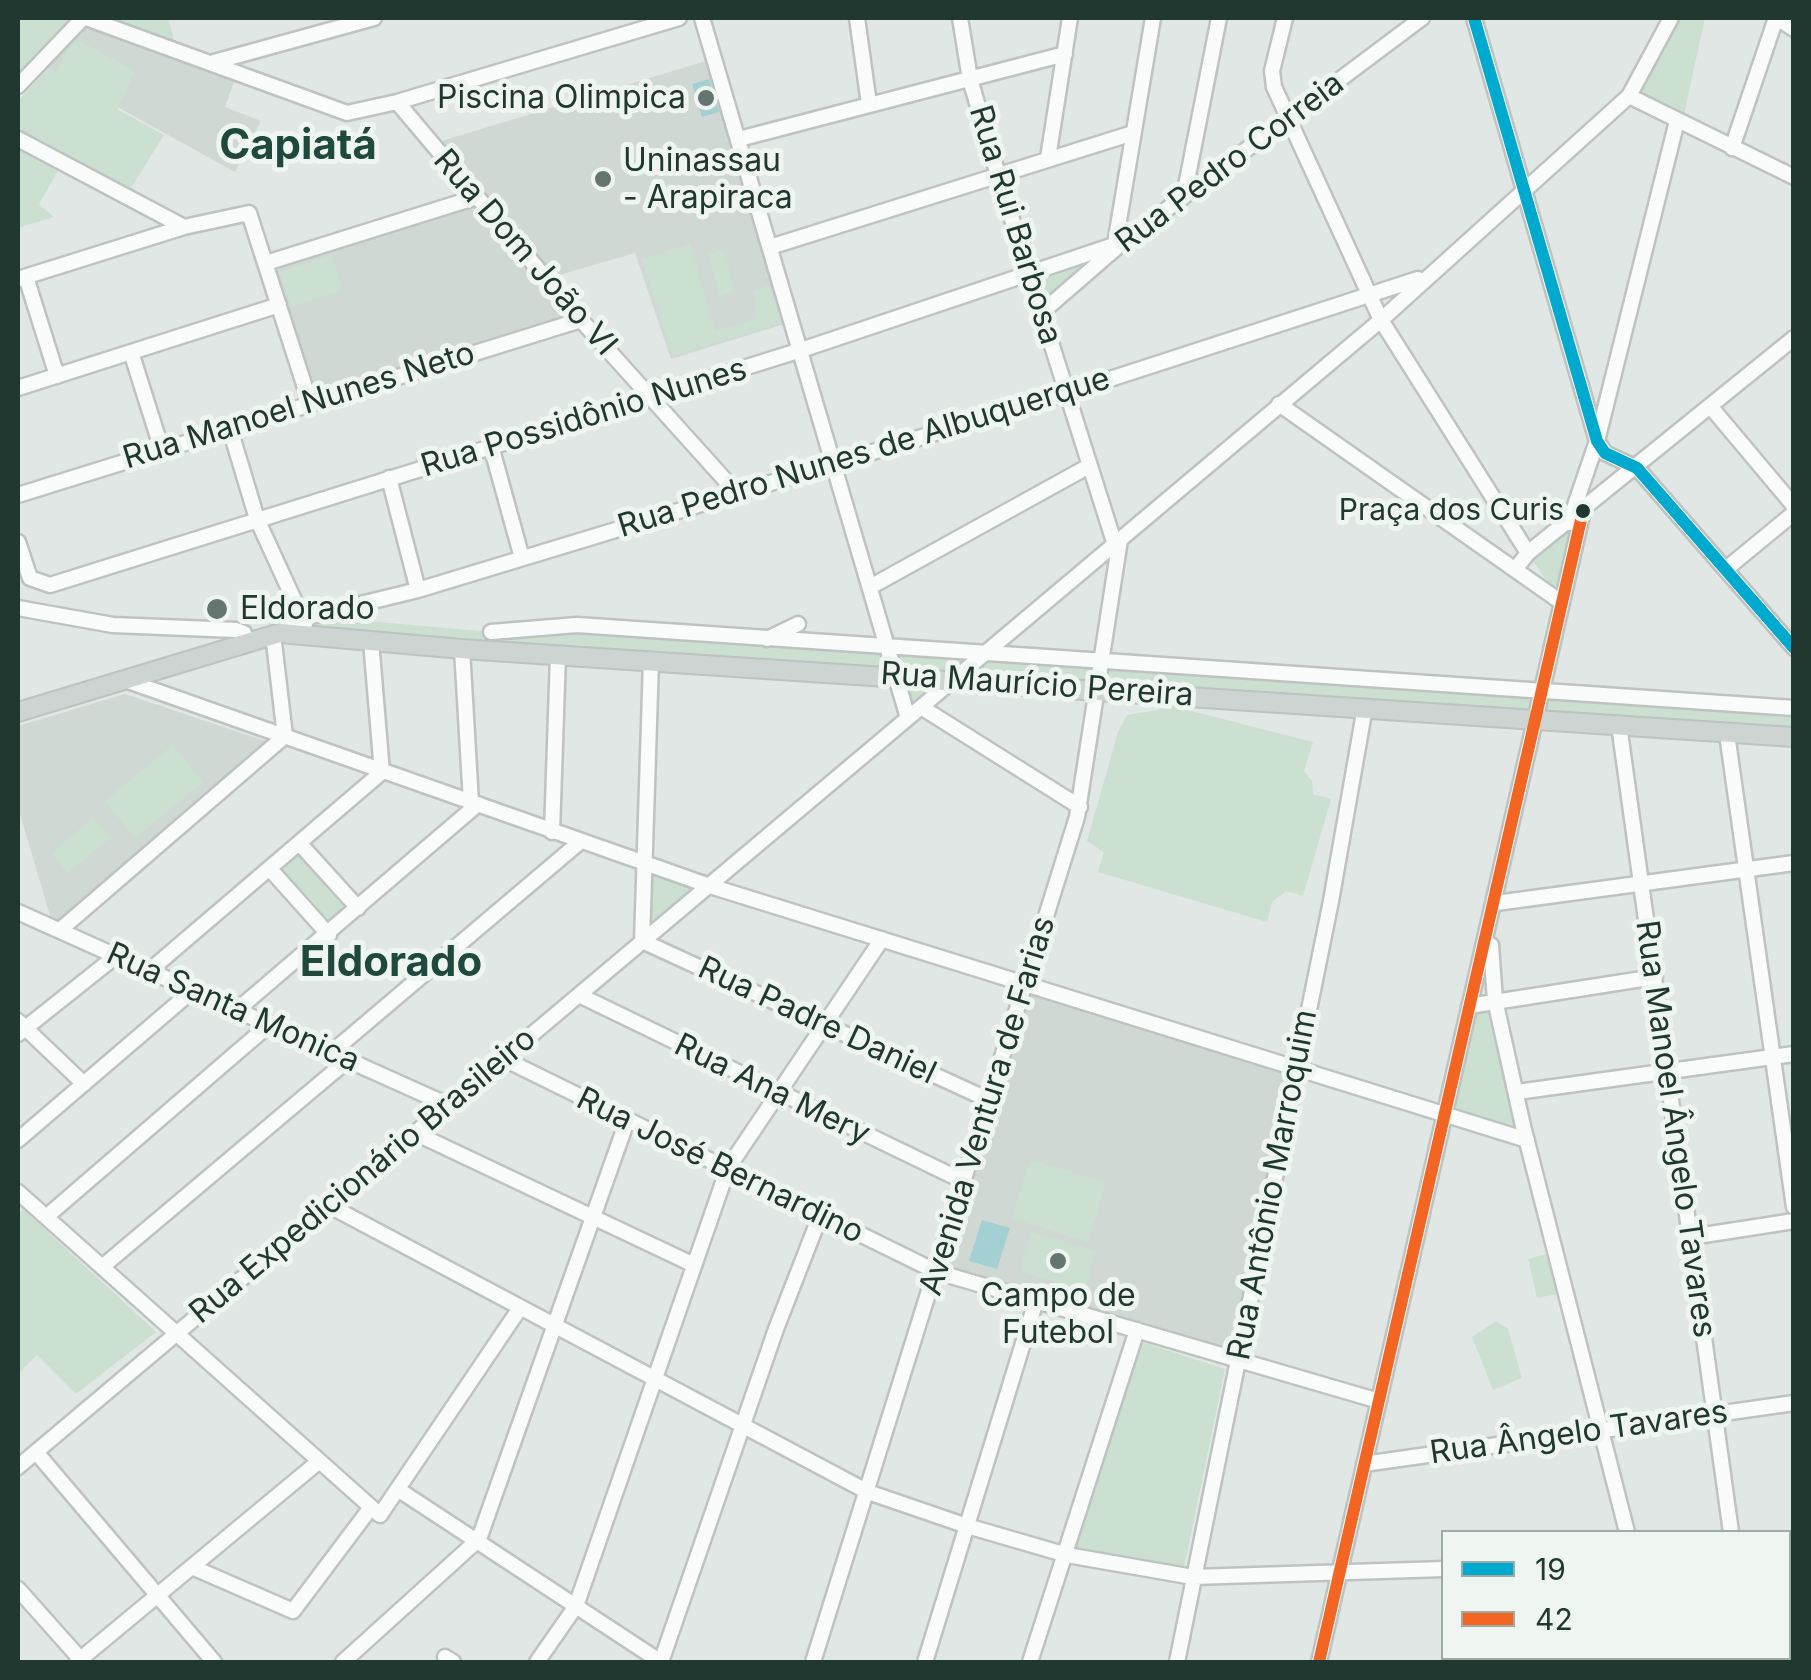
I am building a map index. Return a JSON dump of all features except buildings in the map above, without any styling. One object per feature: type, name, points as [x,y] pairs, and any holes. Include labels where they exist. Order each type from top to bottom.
[{"type":"main road","name":"Rua Maurício Pereira","points":[[18,712],[246,640],[307,626],[371,641],[462,649],[1099,688],[1794,737]]},
{"type":"street","points":[[18,86],[84,18],[214,62],[342,112],[397,102],[678,18]]},
{"type":"street","points":[[214,62],[374,18]]},
{"type":"street","points":[[702,18],[908,718]]},
{"type":"street","points":[[856,18],[870,104]]},
{"type":"street","name":"Rua Rui Barbosa","points":[[960,18],[970,79],[998,175],[1089,466],[1117,542]]},
{"type":"street","points":[[1048,158],[1070,18]]},
{"type":"street","points":[[1117,246],[1153,18]]},
{"type":"street","points":[[1184,196],[1219,18]]},
{"type":"street","points":[[1285,18],[1272,71],[1368,296],[1528,553]]},
{"type":"street","name":"Rua Pedro Correia","points":[[1041,314],[1117,246],[1422,18]]},
{"type":"street","points":[[1474,18],[1601,447],[1637,468],[1794,648]]},
{"type":"street","name":"Rua Expedicionário Brasileiro","points":[[18,1468],[1381,320],[1423,278],[1629,96],[1671,18]]},
{"type":"street","points":[[1732,148],[1777,18],[1794,28]]},
{"type":"street","points":[[739,139],[1065,54]]},
{"type":"street","points":[[1629,96],[1794,178]]},
{"type":"street","name":"Rua Dom João VI","points":[[397,102],[581,320],[735,492]]},
{"type":"street","points":[[1570,522],[1601,447],[1677,121]]},
{"type":"street","points":[[770,247],[1133,133]]},
{"type":"street","points":[[18,139],[184,228]]},
{"type":"street","points":[[266,263],[476,197]]},
{"type":"street","points":[[57,376],[22,278],[249,212],[310,403]]},
{"type":"street","name":"Rua Possidônio Nunes","points":[[18,542],[30,578],[44,585],[801,350],[1117,246]]},
{"type":"street","name":"Rua Pedro Nunes de Albuquerque","points":[[307,626],[1067,393],[1423,278]]},
{"type":"street","points":[[18,388],[279,304]]},
{"type":"street","name":"Rua Manoel Nunes Neto","points":[[18,495],[581,320]]},
{"type":"street","points":[[1517,567],[1528,553],[1794,338]]},
{"type":"street","points":[[132,352],[161,448]]},
{"type":"street","points":[[1279,404],[1517,567],[1561,602]]},
{"type":"street","points":[[1710,406],[1794,509],[1726,570]]},
{"type":"street","points":[[230,429],[257,520],[307,626]]},
{"type":"street","points":[[490,446],[522,558]]},
{"type":"street","points":[[870,586],[1089,466]]},
{"type":"street","points":[[389,478],[418,590]]},
{"type":"street","points":[[1319,1662],[1469,1006],[1492,924],[1540,688],[1583,511]]},
{"type":"street","name":"Avenida Ventura de Farias","points":[[813,1662],[1080,806],[1117,542]]},
{"type":"street","points":[[1094,562],[1105,567],[1113,580]]},
{"type":"street","points":[[18,608],[113,625],[236,630],[244,633],[246,640]]},
{"type":"street","name":"Rua Maurício Pereira","points":[[490,632],[577,624],[888,649],[1540,688],[1794,708]]},
{"type":"street","points":[[766,639],[798,624]]},
{"type":"street","points":[[276,633],[286,736]]},
{"type":"street","points":[[371,641],[382,772]]},
{"type":"street","points":[[462,649],[475,803]]},
{"type":"street","points":[[552,832],[558,655]]},
{"type":"street","points":[[642,941],[651,661]]},
{"type":"street","points":[[125,680],[710,886],[1528,1140]]},
{"type":"street","points":[[921,707],[1080,806]]},
{"type":"street","name":"Rua Antônio Marroquim","points":[[1176,1662],[1365,707]]},
{"type":"street","name":"Rua Manoel Ângelo Tavares","points":[[1619,726],[1730,1530]]},
{"type":"street","points":[[1727,734],[1794,1207]]},
{"type":"street","points":[[60,930],[286,736]]},
{"type":"street","points":[[149,971],[382,772]]},
{"type":"street","points":[[237,1010],[329,935],[475,803]]},
{"type":"street","points":[[332,1052],[580,841]]},
{"type":"street","points":[[300,844],[358,908]]},
{"type":"street","points":[[1496,904],[1794,863]]},
{"type":"street","points":[[270,869],[329,935]]},
{"type":"street","name":"Rua Santa Monica","points":[[20,919],[60,930],[448,1106]]},
{"type":"street","points":[[1492,924],[1495,1000],[1626,1530]]},
{"type":"street","points":[[537,1662],[576,1606],[728,1168],[882,938]]},
{"type":"street","name":"Rua Padre Daniel","points":[[642,941],[990,1102]]},
{"type":"street","points":[[84,1084],[20,1028],[116,956]]},
{"type":"street","points":[[1469,1006],[1654,976]]},
{"type":"street","points":[[18,1140],[192,991]]},
{"type":"street","name":"Rua Ana Mery","points":[[580,996],[778,1095],[965,1182]]},
{"type":"street","points":[[46,1217],[270,1024]]},
{"type":"street","points":[[1517,1092],[1794,1054]]},
{"type":"street","name":"Rua José Bernardino","points":[[504,1059],[937,1272],[1379,1401]]},
{"type":"street","points":[[102,1266],[349,1060]]},
{"type":"street","points":[[342,1662],[478,1539],[556,1326],[590,1215],[627,1121]]},
{"type":"street","points":[[415,1133],[692,1264]]},
{"type":"street","points":[[18,1192],[375,1513]]},
{"type":"street","points":[[328,1204],[868,1492],[967,1526],[1067,1555],[1193,1577],[1441,1570]]},
{"type":"street","points":[[399,1490],[661,1662],[820,1216]]},
{"type":"street","points":[[1692,1238],[1794,1221]]},
{"type":"street","points":[[926,1662],[1036,1301]]},
{"type":"street","points":[[192,1567],[292,1611],[399,1490],[520,1308]]},
{"type":"street","points":[[1030,1662],[1136,1330]]},
{"type":"street","name":"Rua Ângelo Tavares","points":[[1364,1464],[1794,1403]]},
{"type":"street","points":[[36,1452],[214,1662]]},
{"type":"street","points":[[18,1589],[80,1662],[316,1462]]},
{"type":"shaded area","points":[[81,19],[234,82],[225,107],[261,121],[235,172],[38,63]]},
{"type":"shaded area","name":"Uninassau - Arapiraca","points":[[706,61],[784,324],[671,359],[635,253],[549,278],[435,143]]},
{"type":"shaded area","points":[[477,197],[581,320],[310,403],[266,263]]},
{"type":"shaded area","points":[[125,694],[274,744],[58,922],[51,919],[18,807],[18,726]]},
{"type":"shaded area","points":[[1028,983],[1296,1066],[1237,1361],[937,1272]]},
{"type":"green space","points":[[18,18],[76,18],[58,31],[18,79]]},
{"type":"green space","points":[[86,18],[168,18],[176,48]]},
{"type":"green space","points":[[1676,18],[1705,18],[1683,119],[1635,94]]},
{"type":"green space","points":[[72,37],[135,71],[117,109],[164,135],[131,188],[18,129],[18,101],[48,69],[56,73]]},
{"type":"green space","points":[[18,149],[58,171],[39,204],[54,217],[18,228]]},
{"type":"green space","points":[[690,244],[715,331],[756,319],[754,291],[770,285],[781,323],[673,356],[642,259]]},
{"type":"green space","points":[[1115,246],[1041,313],[1030,275]]},
{"type":"green space","points":[[723,249],[735,291],[720,296],[708,254]]},
{"type":"green space","points":[[332,255],[343,290],[291,307],[280,272]]},
{"type":"green space","name":"Praça dos Curis","points":[[1571,529],[1557,596],[1531,558]]},
{"type":"green space","points":[[334,618],[491,632],[577,625],[1793,708],[1793,737],[954,680],[908,718],[895,677],[307,628]]},
{"type":"green space","points":[[1160,703],[1313,742],[1304,771],[1312,781],[1313,794],[1331,799],[1303,896],[1286,891],[1272,902],[1267,922],[1098,872],[1104,852],[1087,841],[1118,732],[1127,715],[1158,710]]},
{"type":"green space","points":[[173,745],[203,782],[135,838],[105,801]]},
{"type":"green space","points":[[93,818],[110,838],[68,873],[51,853]]},
{"type":"green space","points":[[298,855],[345,909],[331,923],[281,869]]},
{"type":"green space","points":[[646,871],[698,890],[646,934]]},
{"type":"green space","points":[[1491,1007],[1514,1128],[1453,1111],[1476,1009]]},
{"type":"green space","points":[[1030,1160],[1106,1182],[1088,1242],[1011,1218]]},
{"type":"green space","points":[[23,1209],[156,1332],[76,1394],[37,1355],[18,1374],[18,1216]]},
{"type":"green space","name":"Campo de Futebol","points":[[1032,1232],[1096,1252],[1084,1291],[1020,1271]]},
{"type":"green space","points":[[1546,1254],[1558,1294],[1537,1298],[1528,1259]]},
{"type":"green space","points":[[1496,1321],[1508,1329],[1522,1378],[1493,1390],[1472,1337]]},
{"type":"green space","points":[[1139,1341],[1225,1369],[1183,1573],[1075,1551]]},
{"type":"water","name":"Piscina Olimpica","points":[[709,79],[719,112],[702,117],[692,84]]},
{"type":"water","points":[[982,1220],[1010,1228],[997,1269],[969,1261]]},
{"type":"transit line","name":"19","points":[[1474,18],[1597,441],[1605,453],[1637,468],[1794,648]]},
{"type":"transit line","name":"42","points":[[1319,1662],[1583,511]]},
{"type":"place","name":"Piscina Olimpica","points":[[706,98]]},
{"type":"place","name":"Uninassau - Arapiraca","points":[[603,179]]},
{"type":"place","name":"Praça dos Curis","points":[[1583,511]]},
{"type":"place","name":"Eldorado","points":[[217,609]]},
{"type":"place","name":"Campo de Futebol","points":[[1058,1261]]},
{"type":"district","name":"Capiatá","points":[[298,146]]},
{"type":"district","name":"Eldorado","points":[[391,963]]}]
